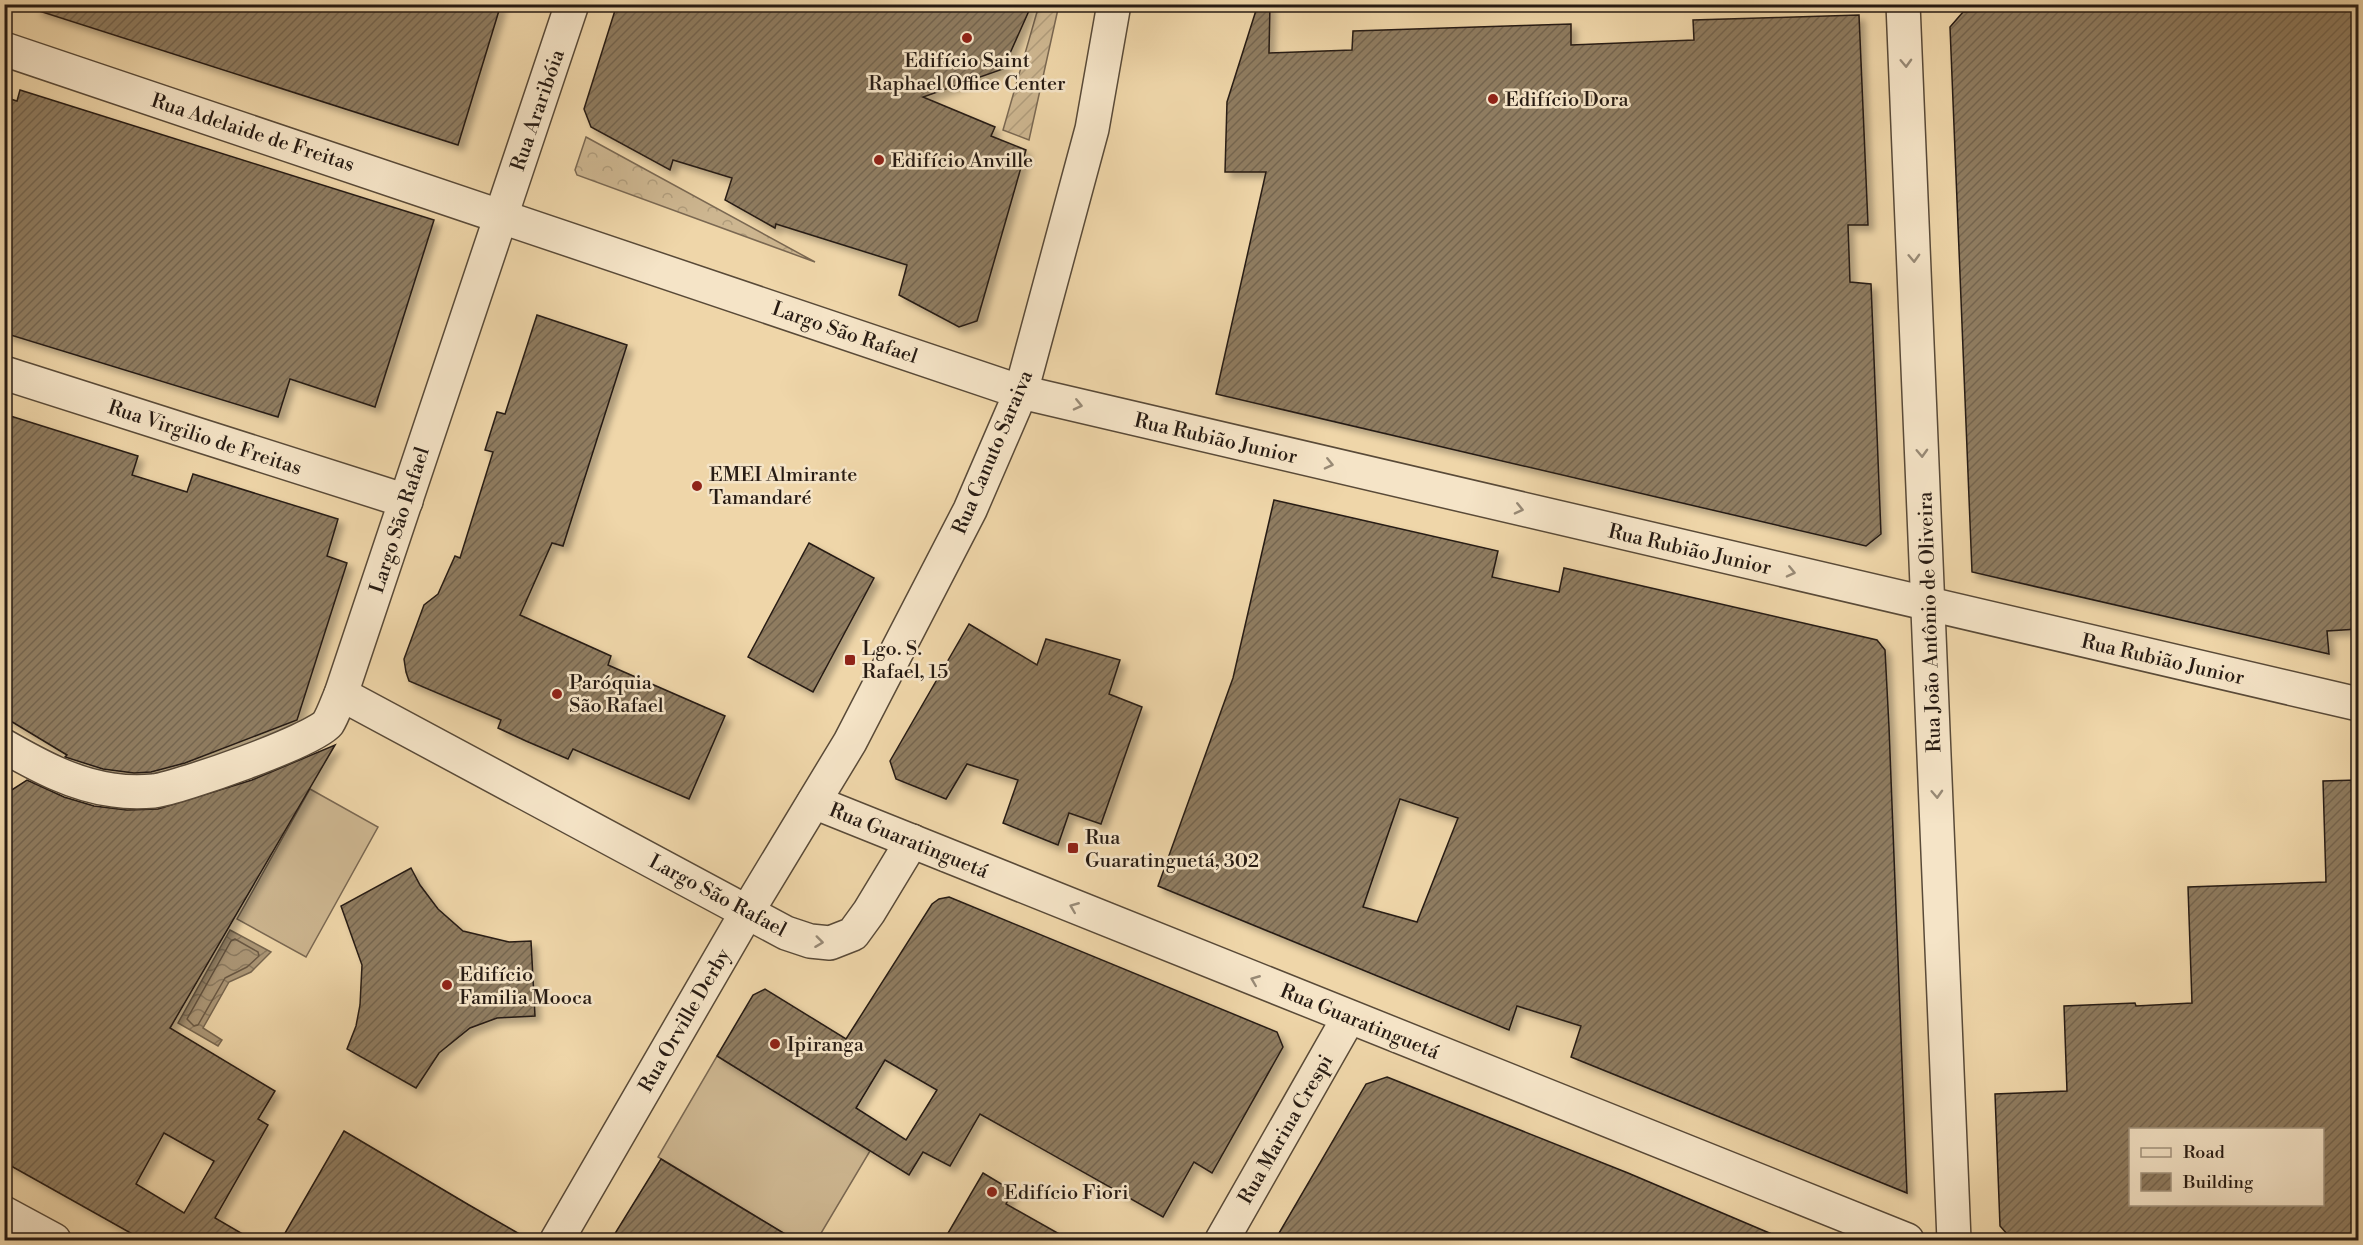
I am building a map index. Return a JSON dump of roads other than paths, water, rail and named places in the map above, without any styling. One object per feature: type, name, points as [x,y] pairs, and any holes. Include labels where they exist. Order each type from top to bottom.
[{"type":"street","name":"Rua Araribóia","points":[[501,215],[572,4]]},
{"type":"street","name":"Rua Canuto Saraiva","points":[[814,802],[850,742],[934,583],[970,510],[1021,392],[1092,129],[1114,4]]},
{"type":"street","name":"Rua João Antônio de Oliveira","points":[[1904,4],[1953,1240]]},
{"type":"street","name":"Rua Adelaide de Freitas","points":[[4,49],[501,215]]},
{"type":"street","name":"Largo São Rafael","points":[[912,841],[853,934],[830,944],[810,941],[786,933],[340,694],[501,215],[1021,392]]},
{"type":"street","name":"Rua Virgilio de Freitas","points":[[4,373],[406,501]]},
{"type":"street","name":"Rua Rubião Junior","points":[[1021,392],[2358,704]]},
{"type":"street","points":[[7,753],[87,786],[115,790],[153,791],[190,783],[308,736],[327,724],[340,694]]},
{"type":"street","name":"Rua Guaratinguetá","points":[[814,802],[1907,1240]]},
{"type":"street","name":"Rua Orville Derby","points":[[557,1240],[747,912],[814,802]]},
{"type":"street","name":"Rua Marina Crespi","points":[[1222,1240],[1349,1017]]},
{"type":"street","points":[[4,1213],[54,1240]]},
{"type":"water","points":[[230,930],[271,952],[251,972],[229,982],[203,1028],[222,1040],[218,1046],[178,1023]]},
{"type":"place","name":"Edifício Saint Raphael Office Center","points":[[967,38]]},
{"type":"place","name":"Edifício Dora","points":[[1493,99]]},
{"type":"place","name":"Edifício Anville","points":[[879,160]]},
{"type":"place","name":"EMEI Almirante Tamandaré","points":[[697,486]]},
{"type":"place","name":"Lgo. S. Rafael, 15","points":[[850,660]]},
{"type":"place","name":"Paróquia São Rafael","points":[[557,694]]},
{"type":"place","name":"Rua Guaratinguetá, 302","points":[[1073,848]]},
{"type":"place","name":"Edifício Familia Mooca","points":[[447,985]]},
{"type":"place","name":"Ipiranga","points":[[775,1044]]},
{"type":"place","name":"Edifício Fiori","points":[[992,1192]]}]
